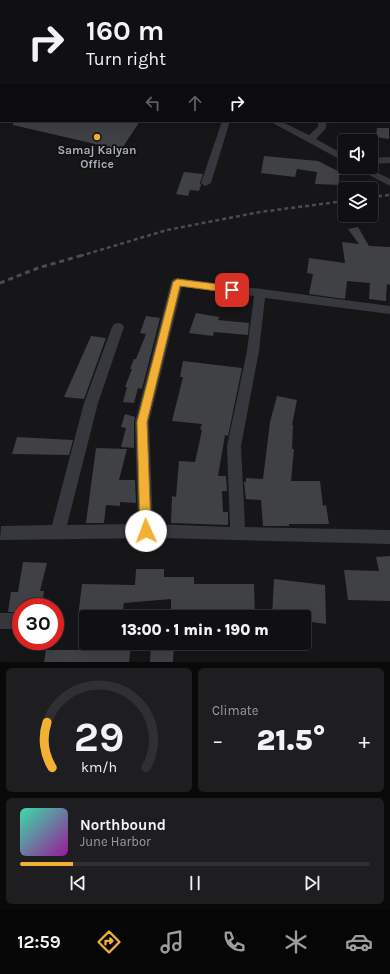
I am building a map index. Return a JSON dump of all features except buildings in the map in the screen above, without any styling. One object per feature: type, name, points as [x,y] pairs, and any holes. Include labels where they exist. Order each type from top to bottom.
[{"type":"street","points":[[206,183],[226,122]]},
{"type":"street","points":[[275,122],[338,155]]},
{"type":"street","points":[[310,139],[322,128],[322,122]]},
{"type":"street","points":[[378,161],[390,160]]},
{"type":"street","points":[[373,174],[390,183]]},
{"type":"street","points":[[146,531],[142,422],[177,282],[390,310]]},
{"type":"street","points":[[238,534],[234,446],[253,351],[260,293]]},
{"type":"street","points":[[58,532],[91,403],[118,328]]},
{"type":"street","points":[[0,534],[146,531],[390,537]]},
{"type":"street","points":[[0,621],[12,621]]},
{"type":"railway","points":[[378,196],[390,195]]},
{"type":"railway","points":[[80,256],[167,230],[260,212],[338,202]]},
{"type":"railway","points":[[0,283],[38,268],[83,255]]},
{"type":"place","name":"Samaj Kalyan Office","points":[[97,137]]},
{"type":"route","points":[[146,531],[142,422],[177,282],[232,290]]}]
